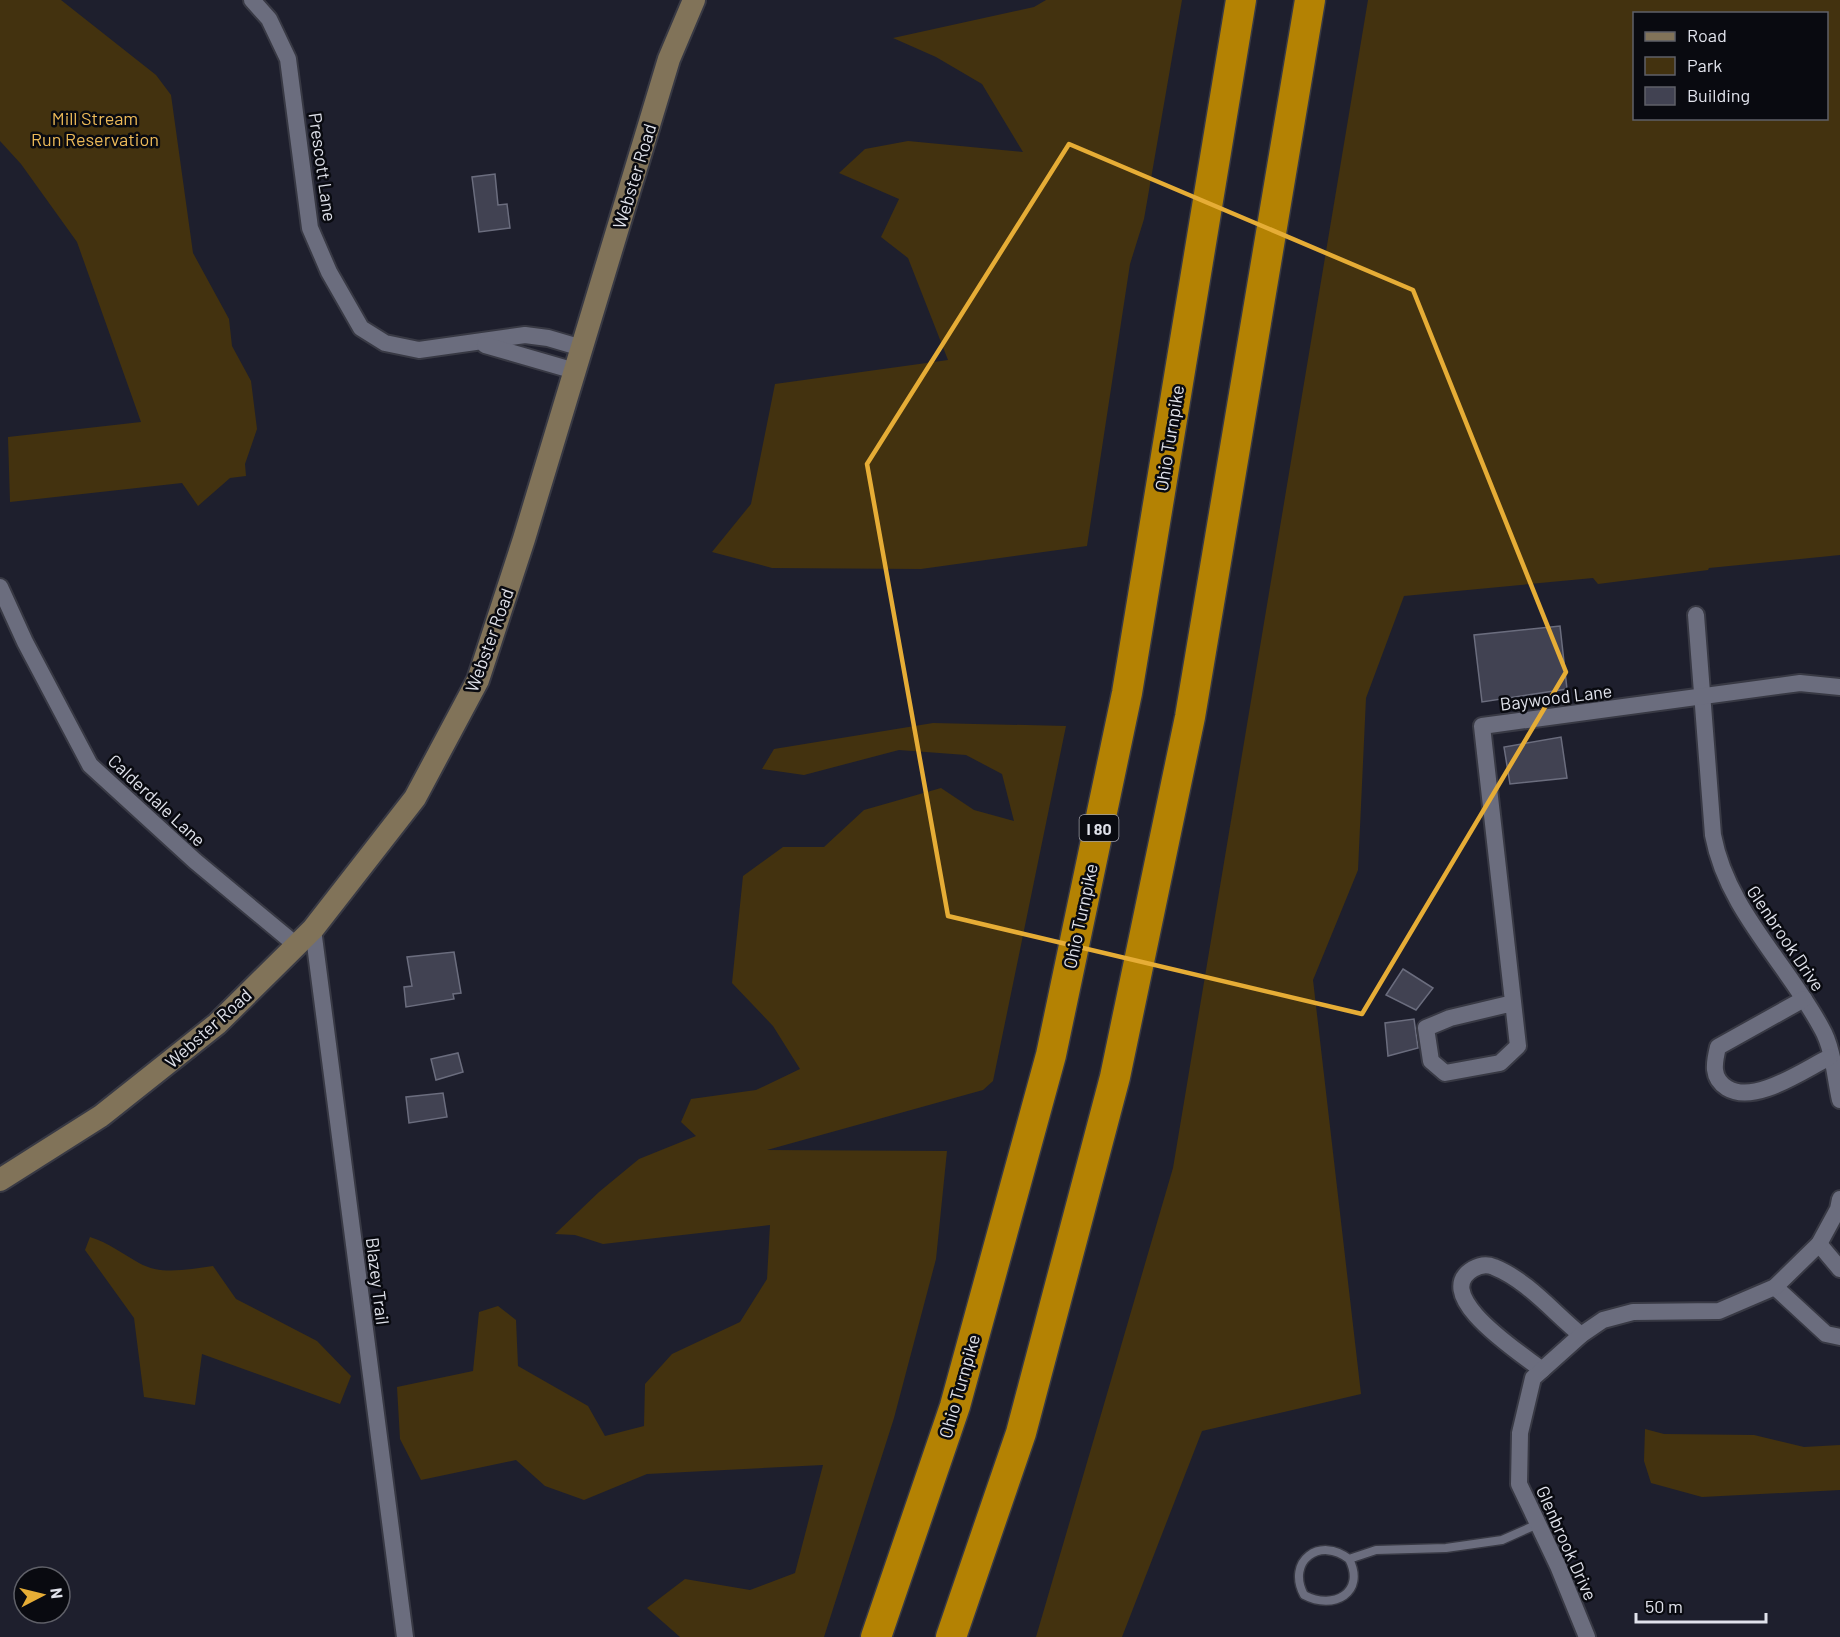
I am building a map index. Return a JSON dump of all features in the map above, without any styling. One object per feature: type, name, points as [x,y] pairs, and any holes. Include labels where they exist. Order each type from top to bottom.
[{"type":"highway","name":"Ohio Turnpike","points":[[876,1637],[955,1406],[1051,1055],[1127,693],[1241,0]]},
{"type":"highway","points":[[951,1637],[1021,1433],[1115,1077],[1190,717],[1310,0]]},
{"type":"street","name":"Prescott Lane","points":[[252,0],[269,19],[288,59],[310,228],[329,272],[361,328],[385,343],[419,350],[476,344],[525,335],[548,338],[582,348]]},
{"type":"street","name":"Webster Road","points":[[0,1180],[101,1116],[217,1023],[313,929],[416,798],[478,680],[575,371],[669,59],[694,0]]},
{"type":"street","name":"Prescott Lane","points":[[476,344],[499,347],[575,371]]},
{"type":"street","name":"Calderdale Lane","points":[[0,587],[25,642],[90,765],[195,861],[296,945]]},
{"type":"street","name":"Glenbrook Drive","points":[[1696,615],[1701,698],[1718,860],[1735,900],[1824,1031],[1840,1100]]},
{"type":"street","name":"Baywood Lane","points":[[1513,1004],[1450,1018],[1426,1028],[1431,1061],[1445,1073],[1500,1063],[1518,1046],[1482,726],[1800,683],[1840,687]]},
{"type":"street","name":"Blazey Trail","points":[[313,929],[405,1637]]},
{"type":"street","points":[[1804,999],[1718,1047],[1714,1063],[1716,1077],[1722,1085],[1735,1093],[1747,1095],[1760,1092],[1830,1057]]},
{"type":"street","name":"Glenbrook Drive","points":[[1587,1637],[1539,1523],[1519,1484],[1520,1433],[1533,1378],[1581,1335],[1603,1320],[1633,1312],[1719,1311],[1775,1287],[1819,1244],[1838,1209],[1840,1199]]},
{"type":"street","points":[[1819,1244],[1840,1269]]},
{"type":"street","points":[[1542,1370],[1479,1319],[1466,1305],[1461,1293],[1460,1281],[1463,1275],[1480,1265],[1492,1266],[1513,1277],[1581,1335]]},
{"type":"street","points":[[1775,1287],[1826,1334],[1840,1337]]},
{"type":"lane","points":[[1348,1559],[1376,1550],[1446,1548],[1503,1540],[1539,1523]]},
{"type":"lane","points":[[1325,1550],[1343,1554],[1348,1559],[1352,1573],[1351,1586],[1346,1595],[1335,1602],[1325,1603],[1304,1595],[1298,1584],[1297,1574],[1306,1558],[1325,1550]]},
{"type":"highlighted area","points":[[1069,144],[1413,290],[1566,672],[1362,1014],[948,916],[867,464]]},
{"type":"green space","name":"Mill Stream Run Reservation","points":[[0,0],[61,0],[156,75],[171,95],[193,253],[229,319],[232,346],[251,381],[257,429],[245,464],[246,476],[230,478],[198,506],[182,483],[10,502],[8,437],[141,422],[77,242],[21,164],[0,141]]},
{"type":"green space","points":[[1046,0],[1182,0],[1144,219],[1130,264],[1087,546],[921,569],[772,568],[712,552],[751,504],[775,384],[948,360],[908,258],[881,237],[899,199],[839,173],[865,149],[908,141],[1023,152],[982,84],[936,57],[893,38],[1034,7]]},
{"type":"green space","points":[[1368,0],[1840,0],[1840,555],[1709,568],[1708,570],[1598,584],[1593,578],[1404,596],[1366,698],[1358,870],[1313,980],[1361,1394],[1202,1431],[1122,1637],[1036,1637],[1173,1168]]},
{"type":"green space","points":[[933,723],[1066,726],[993,1081],[983,1090],[767,1150],[947,1151],[936,1259],[894,1418],[824,1637],[680,1637],[647,1608],[685,1579],[750,1590],[795,1573],[823,1465],[647,1474],[584,1500],[545,1486],[516,1460],[421,1480],[400,1439],[397,1387],[473,1371],[479,1312],[498,1306],[516,1320],[518,1366],[588,1406],[605,1436],[644,1426],[645,1384],[672,1354],[740,1322],[767,1279],[770,1225],[603,1244],[575,1235],[555,1234],[599,1192],[639,1159],[696,1136],[681,1122],[691,1099],[756,1090],[800,1069],[773,1026],[732,983],[743,876],[783,847],[824,847],[864,810],[941,788],[974,810],[1014,821],[1002,774],[966,755],[899,750],[804,775],[762,769],[774,749]]},
{"type":"green space","points":[[90,1237],[110,1245],[148,1267],[175,1270],[213,1266],[236,1299],[317,1341],[351,1376],[340,1404],[202,1354],[195,1405],[144,1397],[134,1318],[85,1250]]},
{"type":"green space","points":[[1645,1429],[1664,1434],[1754,1435],[1804,1447],[1840,1445],[1840,1490],[1702,1497],[1651,1483],[1644,1461]]},
{"type":"building","points":[[495,174],[498,205],[507,204],[510,228],[479,232],[472,177]]},
{"type":"building","points":[[1560,626],[1567,689],[1482,702],[1474,635]]},
{"type":"building","points":[[1561,737],[1567,778],[1510,784],[1504,747]]},
{"type":"building","points":[[454,952],[461,993],[453,994],[454,999],[406,1007],[404,987],[412,986],[407,957]]},
{"type":"building","points":[[1403,969],[1433,988],[1416,1010],[1386,995]]},
{"type":"building","points":[[1414,1019],[1418,1048],[1388,1056],[1385,1023]]},
{"type":"building","points":[[458,1053],[463,1072],[436,1080],[431,1059]]},
{"type":"building","points":[[443,1093],[447,1117],[409,1123],[406,1097]]}]
